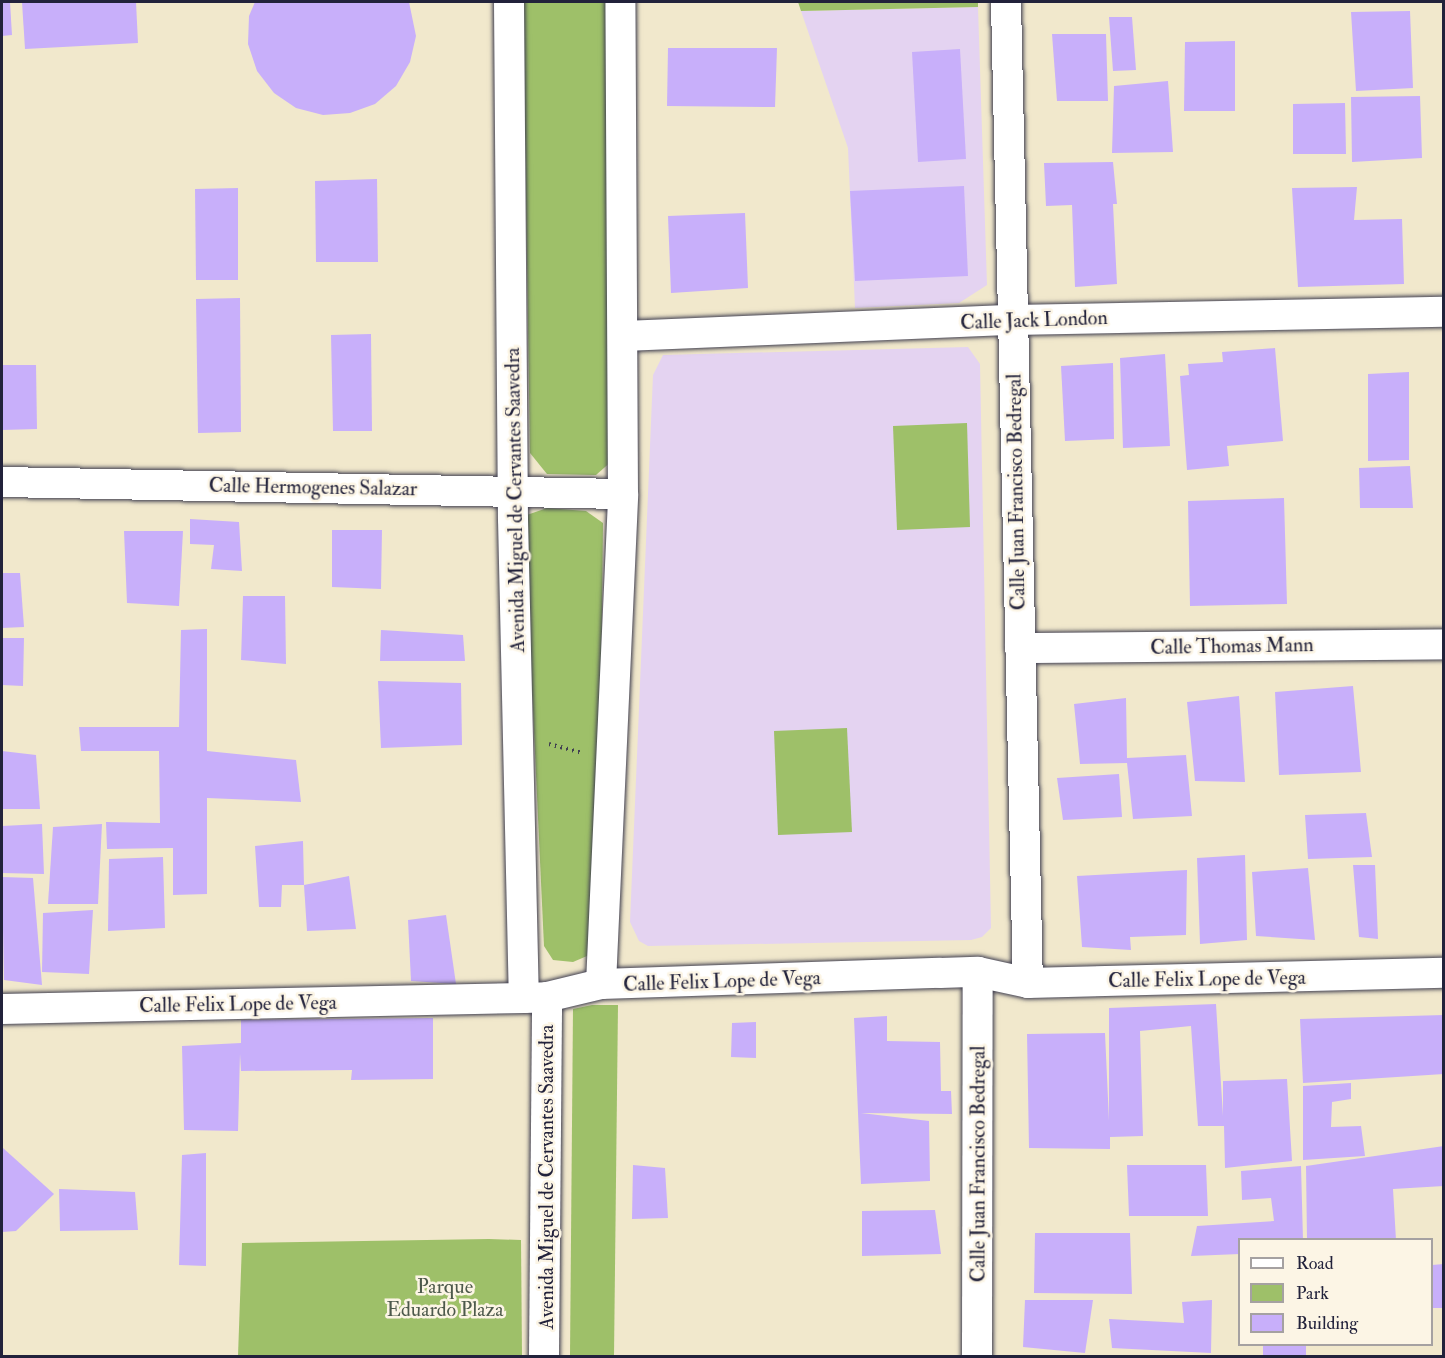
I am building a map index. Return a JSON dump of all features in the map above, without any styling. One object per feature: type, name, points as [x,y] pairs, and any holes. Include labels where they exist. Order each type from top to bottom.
[{"type":"street","name":"Avenida Miguel de Cervantes Saavedra","points":[[509,2],[519,735],[535,998],[544,1356]]},
{"type":"street","points":[[601,984],[623,494],[624,336],[620,2]]},
{"type":"street","name":"Calle Juan Francisco Bedregal","points":[[1006,2],[1028,983]]},
{"type":"street","name":"Calle Jack London","points":[[624,336],[1013,320],[1443,312]]},
{"type":"street","name":"Calle Hermogenes Salazar","points":[[2,482],[623,494]]},
{"type":"street","name":"Calle Thomas Mann","points":[[1020,648],[1443,644]]},
{"type":"street","name":"Calle Juan Francisco Bedregal","points":[[977,1356],[978,972]]},
{"type":"street","name":"Calle Felix Lope de Vega","points":[[2,1009],[535,998],[601,984],[978,972],[1028,983],[1443,973]]},
{"type":"path","points":[[519,735],[612,762]]},
{"type":"shaded area","points":[[978,7],[987,285],[959,303],[855,308],[848,148],[801,11]]},
{"type":"shaded area","points":[[968,347],[980,364],[991,928],[982,937],[971,940],[648,946],[639,941],[630,922],[653,375],[663,355]]},
{"type":"green space","points":[[523,2],[606,2],[613,460],[596,475],[547,474],[530,453]]},
{"type":"green space","points":[[798,2],[978,2],[978,7],[801,11]]},
{"type":"green space","points":[[967,423],[970,527],[897,530],[893,426]]},
{"type":"green space","points":[[547,508],[586,511],[603,523],[599,872],[587,956],[573,962],[553,960],[544,946],[524,516]]},
{"type":"green space","points":[[847,728],[852,832],[778,835],[774,731]]},
{"type":"green space","points":[[592,1005],[618,1005],[614,1356],[570,1356],[573,1009]]},
{"type":"green space","name":"Parque Eduardo Plaza","points":[[521,1240],[522,1356],[238,1356],[242,1243]]},
{"type":"building","points":[[2,2],[10,2],[12,35],[2,36]]},
{"type":"building","points":[[22,2],[136,2],[138,43],[25,49]]},
{"type":"building","points":[[255,2],[409,2],[416,36],[410,62],[396,86],[375,104],[350,113],[323,115],[296,108],[274,93],[257,71],[248,44],[249,16]]},
{"type":"building","points":[[1410,11],[1413,88],[1356,91],[1351,12]]},
{"type":"building","points":[[1109,17],[1132,17],[1136,70],[1113,71]]},
{"type":"building","points":[[1052,34],[1106,34],[1108,101],[1057,101]]},
{"type":"building","points":[[1235,41],[1235,111],[1184,111],[1185,42]]},
{"type":"building","points":[[668,48],[777,48],[775,107],[667,106]]},
{"type":"building","points":[[960,49],[966,159],[918,162],[912,52]]},
{"type":"building","points":[[1168,81],[1173,152],[1112,153],[1114,86]]},
{"type":"building","points":[[1420,96],[1422,158],[1352,162],[1351,97]]},
{"type":"building","points":[[1345,103],[1346,154],[1293,154],[1293,104]]},
{"type":"building","points":[[1113,162],[1117,204],[1113,204],[1117,284],[1075,287],[1072,205],[1046,206],[1044,163]]},
{"type":"building","points":[[377,179],[378,262],[316,262],[315,181]]},
{"type":"building","points":[[964,186],[968,276],[855,281],[850,191]]},
{"type":"building","points":[[1357,187],[1354,220],[1402,219],[1404,284],[1298,287],[1292,188]]},
{"type":"building","points":[[238,188],[238,280],[196,280],[195,189]]},
{"type":"building","points":[[745,213],[748,288],[671,293],[668,216]]},
{"type":"building","points":[[240,298],[241,432],[198,433],[196,299]]},
{"type":"building","points":[[371,334],[372,431],[333,431],[331,335]]},
{"type":"building","points":[[1275,348],[1283,441],[1227,446],[1229,466],[1187,470],[1180,376],[1189,375],[1188,364],[1223,362],[1222,352]]},
{"type":"building","points":[[1165,354],[1170,446],[1123,448],[1120,358]]},
{"type":"building","points":[[1113,363],[1114,439],[1065,441],[1061,366]]},
{"type":"building","points":[[2,365],[36,365],[37,429],[2,430]]},
{"type":"building","points":[[1409,372],[1409,460],[1368,461],[1368,374]]},
{"type":"building","points":[[1410,466],[1413,508],[1360,508],[1359,468]]},
{"type":"building","points":[[1284,498],[1287,604],[1190,606],[1188,501]]},
{"type":"building","points":[[190,519],[239,522],[242,571],[211,569],[214,545],[190,544]]},
{"type":"building","points":[[332,530],[382,530],[381,589],[332,587]]},
{"type":"building","points":[[124,531],[183,531],[179,606],[127,603]]},
{"type":"building","points":[[2,573],[20,573],[24,627],[2,628]]},
{"type":"building","points":[[243,596],[285,596],[286,664],[241,660]]},
{"type":"building","points":[[207,629],[207,751],[296,760],[301,802],[207,798],[207,894],[173,895],[173,848],[107,849],[106,822],[160,823],[159,751],[81,751],[79,727],[179,727],[181,630]]},
{"type":"building","points":[[381,630],[463,635],[465,661],[380,661]]},
{"type":"building","points":[[2,638],[24,638],[23,686],[2,685]]},
{"type":"building","points":[[378,681],[461,683],[462,745],[381,748]]},
{"type":"building","points":[[1353,686],[1361,772],[1279,775],[1275,692]]},
{"type":"building","points":[[1239,696],[1245,782],[1195,781],[1187,702]]},
{"type":"building","points":[[1126,698],[1127,758],[1186,755],[1192,816],[1133,819],[1127,763],[1080,764],[1074,704]]},
{"type":"building","points":[[2,751],[36,755],[40,809],[2,809]]},
{"type":"building","points":[[1119,774],[1122,817],[1063,820],[1057,778]]},
{"type":"building","points":[[1366,813],[1372,857],[1308,859],[1305,815]]},
{"type":"building","points":[[42,824],[44,874],[2,873],[2,826]]},
{"type":"building","points":[[102,824],[98,904],[48,904],[53,827]]},
{"type":"building","points":[[303,841],[304,885],[282,885],[281,907],[259,907],[255,846]]},
{"type":"building","points":[[1245,855],[1247,940],[1200,944],[1197,858]]},
{"type":"building","points":[[163,857],[165,928],[108,931],[109,859]]},
{"type":"building","points":[[1353,865],[1375,865],[1378,939],[1359,937]]},
{"type":"building","points":[[1308,868],[1315,940],[1256,936],[1252,872]]},
{"type":"building","points":[[1187,870],[1186,935],[1130,937],[1131,950],[1082,947],[1077,876]]},
{"type":"building","points":[[349,876],[356,929],[307,931],[304,885]]},
{"type":"building","points":[[2,877],[33,878],[42,985],[4,980]]},
{"type":"building","points":[[93,910],[89,974],[42,972],[43,913]]},
{"type":"building","points":[[446,915],[456,984],[411,981],[408,920]]},
{"type":"building","points":[[1216,1004],[1223,1116],[1223,1081],[1287,1079],[1292,1161],[1225,1168],[1224,1126],[1198,1126],[1191,1026],[1140,1031],[1143,1136],[1110,1137],[1110,1149],[1029,1148],[1027,1034],[1105,1033],[1109,1121],[1109,1008]]},
{"type":"building","points":[[1444,1015],[1444,1074],[1303,1083],[1300,1019]]},
{"type":"building","points":[[887,1016],[887,1041],[940,1042],[941,1091],[951,1091],[952,1114],[861,1113],[929,1121],[930,1181],[861,1184],[854,1018]]},
{"type":"building","points":[[433,1018],[433,1079],[351,1080],[352,1070],[241,1071],[240,1054],[238,1131],[184,1130],[182,1046],[241,1043],[241,1020]]},
{"type":"building","points":[[756,1022],[756,1058],[731,1057],[732,1023]]},
{"type":"building","points":[[1351,1083],[1351,1099],[1332,1102],[1331,1127],[1361,1126],[1365,1156],[1303,1160],[1303,1086]]},
{"type":"building","points":[[1444,1146],[1444,1186],[1393,1189],[1396,1238],[1307,1238],[1306,1166]]},
{"type":"building","points":[[3,1148],[54,1194],[16,1231],[2,1232]]},
{"type":"building","points":[[206,1153],[206,1266],[179,1265],[182,1155]]},
{"type":"building","points":[[633,1165],[665,1168],[668,1218],[632,1219]]},
{"type":"building","points":[[1127,1165],[1206,1165],[1208,1216],[1129,1216]]},
{"type":"building","points":[[1301,1166],[1303,1238],[1238,1238],[1238,1254],[1191,1256],[1197,1226],[1274,1221],[1271,1198],[1242,1200],[1241,1171]]},
{"type":"building","points":[[59,1189],[135,1192],[138,1230],[60,1231]]},
{"type":"building","points":[[935,1210],[941,1254],[862,1256],[862,1211]]},
{"type":"building","points":[[1035,1233],[1130,1233],[1132,1294],[1034,1293]]},
{"type":"building","points":[[1444,1264],[1444,1308],[1433,1308],[1433,1265]]},
{"type":"building","points":[[1025,1300],[1093,1300],[1085,1353],[1023,1347]]},
{"type":"building","points":[[1212,1300],[1211,1353],[1112,1348],[1109,1319],[1184,1323],[1182,1302]]},
{"type":"building","points":[[1263,1346],[1306,1346],[1306,1356],[1263,1356]]}]
